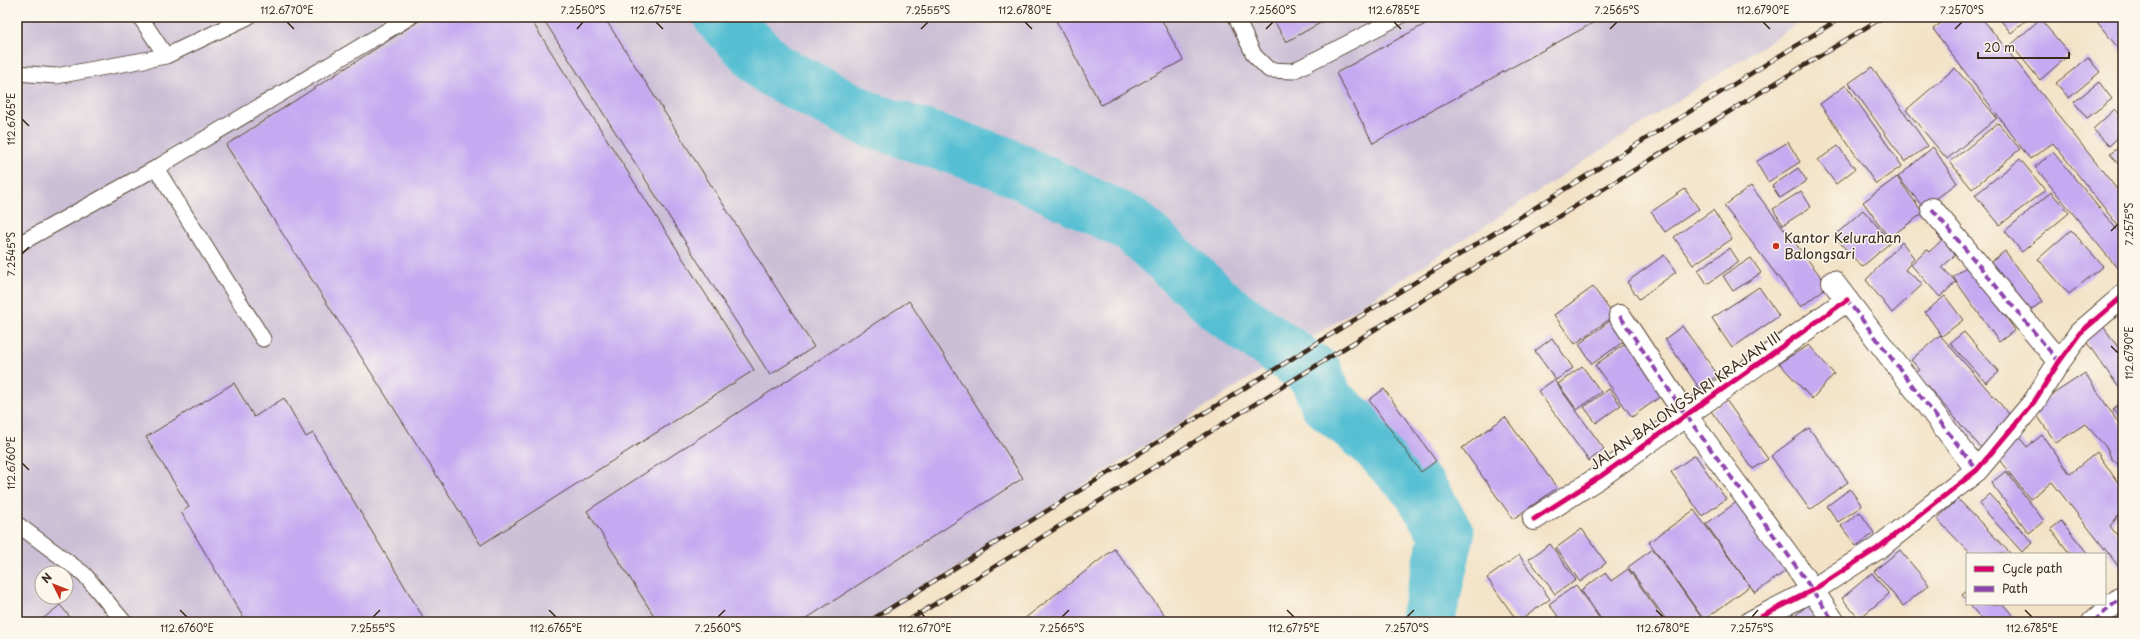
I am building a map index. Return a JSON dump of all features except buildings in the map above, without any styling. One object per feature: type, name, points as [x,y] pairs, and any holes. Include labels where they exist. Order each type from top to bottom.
[{"type":"street","points":[[1932,209],[2059,362]]},
{"type":"street","points":[[1833,282],[1977,470]]},
{"type":"street","points":[[1751,622],[1813,590],[1878,548],[1977,470],[2034,402],[2059,362],[2080,333],[2123,296]]},
{"type":"street","name":"JALAN BALONGSARI KRAJAN III","points":[[1534,519],[1601,476],[1685,414],[1766,360],[1847,300]]},
{"type":"street","points":[[1620,316],[1685,414],[1813,590],[1834,622]]},
{"type":"street","points":[[2093,622],[2123,596]]},
{"type":"lane","points":[[140,17],[166,56]]},
{"type":"lane","points":[[17,73],[56,76],[166,56],[248,17]]},
{"type":"lane","points":[[17,245],[156,168],[410,17]]},
{"type":"lane","points":[[1236,17],[1254,55],[1269,70],[1293,71],[1399,17]]},
{"type":"lane","points":[[156,168],[263,339]]},
{"type":"lane","points":[[17,524],[84,574],[124,622]]},
{"type":"shaded area","points":[[17,17],[1807,17],[873,622],[17,622]]},
{"type":"waterway","points":[[721,17],[773,70],[868,119],[1000,162],[1132,225],[1225,310],[1315,373],[1327,402],[1373,440],[1421,491],[1447,535],[1427,622]]},
{"type":"railway","points":[[868,622],[1842,17]]},
{"type":"railway","points":[[906,622],[1330,357],[1883,17]]},
{"type":"marked path","points":[[1932,209],[2059,362]]},
{"type":"marked path","points":[[1845,302],[1847,300],[1977,470]]},
{"type":"marked path","points":[[1620,316],[1685,414],[1791,559],[1834,622]]},
{"type":"marked path","points":[[2093,622],[2123,596]]},
{"type":"cycle path","points":[[1751,622],[1813,590],[1878,548],[1977,470],[2034,402],[2059,362],[2080,333],[2123,296]]},
{"type":"cycle path","points":[[1534,519],[1601,476],[1847,300]]},
{"type":"place","name":"Kantor Kelurahan Balongsari","points":[[1776,246]]}]
